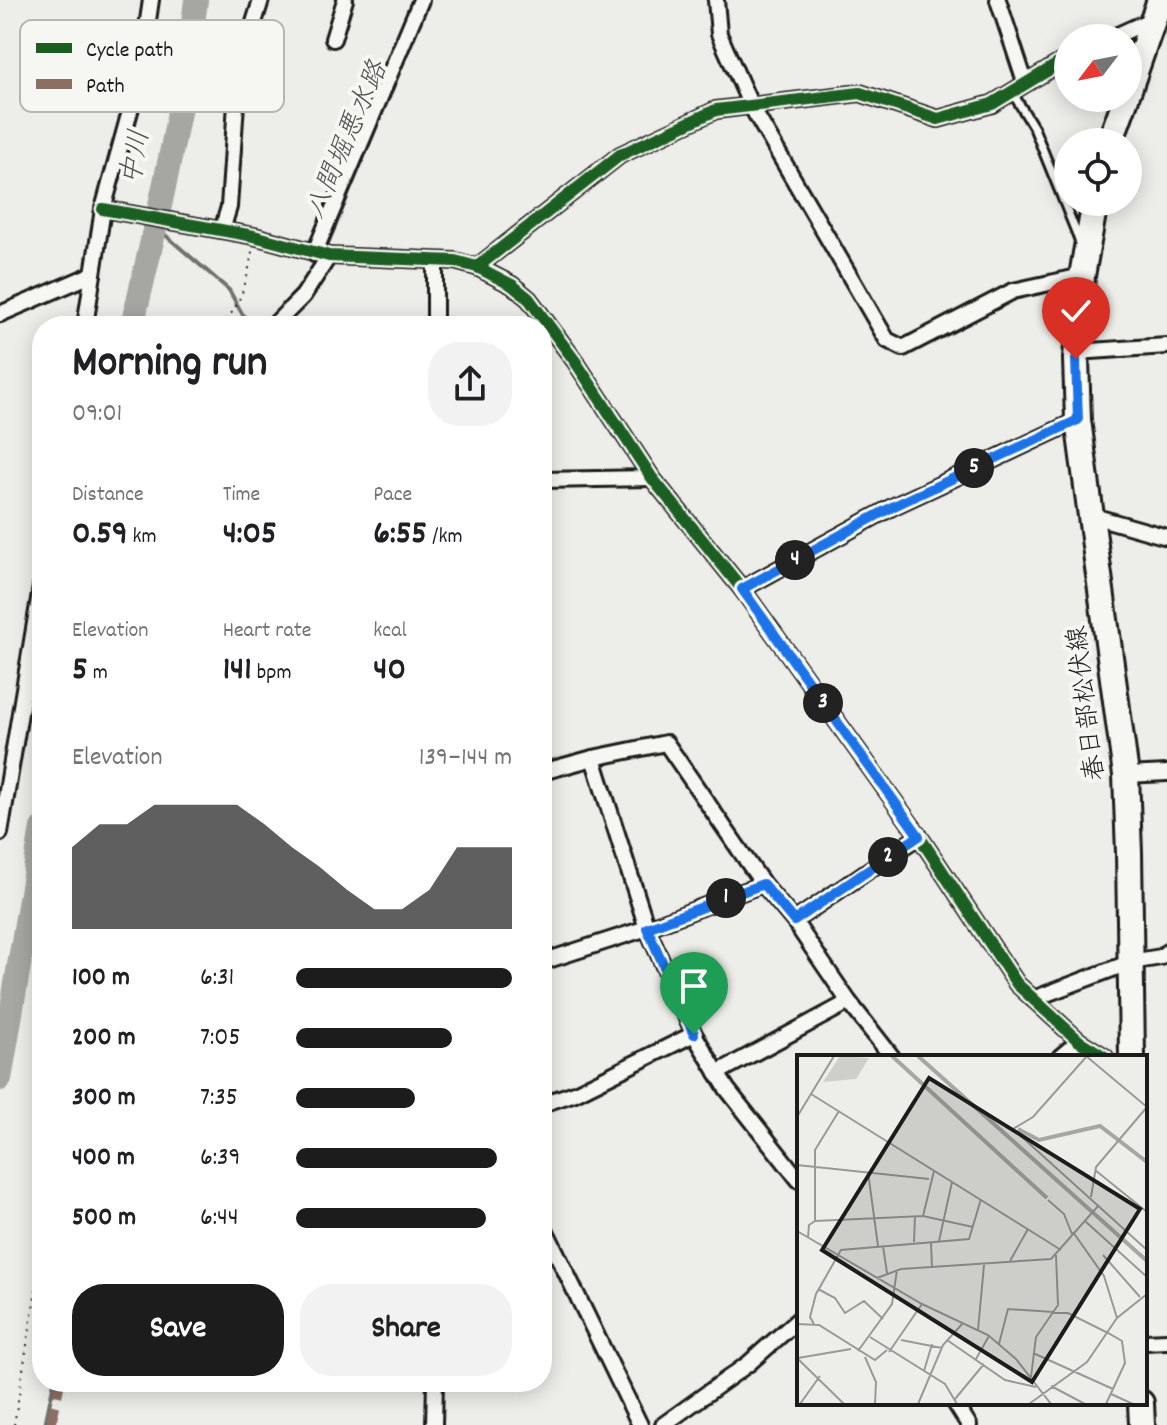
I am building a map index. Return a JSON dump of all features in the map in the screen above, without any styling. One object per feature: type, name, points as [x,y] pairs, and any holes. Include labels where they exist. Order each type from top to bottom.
[{"type":"main road","points":[[1142,50],[1156,9]]},
{"type":"main road","name":"春日部松伏線","points":[[1093,216],[1084,266],[1076,352],[1078,420],[1126,775],[1132,1055]]},
{"type":"main road","points":[[1141,1405],[1142,1425]]},
{"type":"street","points":[[148,20],[151,0]]},
{"type":"street","points":[[255,20],[261,0]]},
{"type":"street","points":[[333,39],[345,0]]},
{"type":"street","points":[[314,254],[421,0]]},
{"type":"street","points":[[716,0],[719,34],[751,106],[887,340],[903,348],[1013,291],[1084,266]]},
{"type":"street","points":[[998,0],[1025,82]]},
{"type":"street","points":[[1133,24],[1156,9]]},
{"type":"street","points":[[477,267],[620,155],[716,110],[860,93],[938,119],[992,104],[1054,66]]},
{"type":"street","points":[[87,316],[103,209],[130,112]]},
{"type":"street","points":[[222,230],[229,207],[235,112]]},
{"type":"street","points":[[103,209],[254,236],[314,254],[455,261],[477,267],[512,285],[529,299],[542,316]]},
{"type":"street","points":[[283,316],[303,296],[329,256]]},
{"type":"street","points":[[435,261],[435,316]]},
{"type":"street","points":[[0,314],[93,274]]},
{"type":"street","points":[[552,330],[652,478],[742,589],[919,836],[1017,984],[1079,1041],[1102,1055]]},
{"type":"street","points":[[1076,352],[1167,346]]},
{"type":"street","points":[[742,589],[894,506],[1078,420]]},
{"type":"street","points":[[552,480],[652,478]]},
{"type":"street","points":[[1093,516],[1167,537]]},
{"type":"street","points":[[0,833],[32,641]]},
{"type":"street","points":[[552,769],[666,743],[763,884],[794,921],[849,1002],[890,1055]]},
{"type":"street","points":[[593,758],[647,928],[694,1034],[717,1073],[797,1177]]},
{"type":"street","points":[[1126,775],[1167,773]]},
{"type":"street","points":[[794,921],[919,836]]},
{"type":"street","points":[[552,959],[647,928],[763,884]]},
{"type":"street","points":[[1033,999],[1131,962],[1161,957],[1167,952]]},
{"type":"street","points":[[717,1073],[849,1002]]},
{"type":"street","points":[[552,1101],[575,1093],[694,1034]]},
{"type":"street","points":[[1062,1055],[1079,1041]]},
{"type":"street","points":[[552,1244],[640,1425]]},
{"type":"street","points":[[663,1425],[748,1364],[797,1321]]},
{"type":"street","points":[[1147,1342],[1167,1341]]},
{"type":"street","points":[[434,1425],[435,1392]]},
{"type":"street","points":[[956,1405],[969,1425]]},
{"type":"lane","points":[[1012,92],[1034,128],[1084,266]]},
{"type":"path","points":[[231,316],[248,277],[254,236]]},
{"type":"path","points":[[14,1425],[32,1314]]},
{"type":"waterway","name":"中川","points":[[194,20],[196,0]]},
{"type":"waterway","name":"八間堀悪水路","points":[[325,251],[429,0]]},
{"type":"waterway","name":"中川","points":[[134,316],[179,112]]},
{"type":"waterway","points":[[156,227],[229,290],[243,316]]},
{"type":"waterway","name":"八間堀悪水路","points":[[273,316],[303,284]]},
{"type":"waterway","name":"中川","points":[[0,1079],[32,888]]},
{"type":"waterway","name":"八間堀悪水路","points":[[45,1425],[52,1392]]},
{"type":"marked path","points":[[51,1425],[58,1392]]},
{"type":"cycle path","points":[[477,267],[620,155],[716,110],[860,93],[938,119],[992,104],[1054,66]]},
{"type":"cycle path","points":[[103,209],[254,236],[329,256],[455,261],[477,267],[512,285],[529,299],[542,316]]},
{"type":"cycle path","points":[[552,330],[652,478],[742,589],[919,836],[1017,984],[1079,1041],[1102,1055]]},
{"type":"route","points":[[694,1034],[647,928],[763,884],[794,921],[919,836],[742,589],[894,506],[1078,420],[1076,359]]}]
